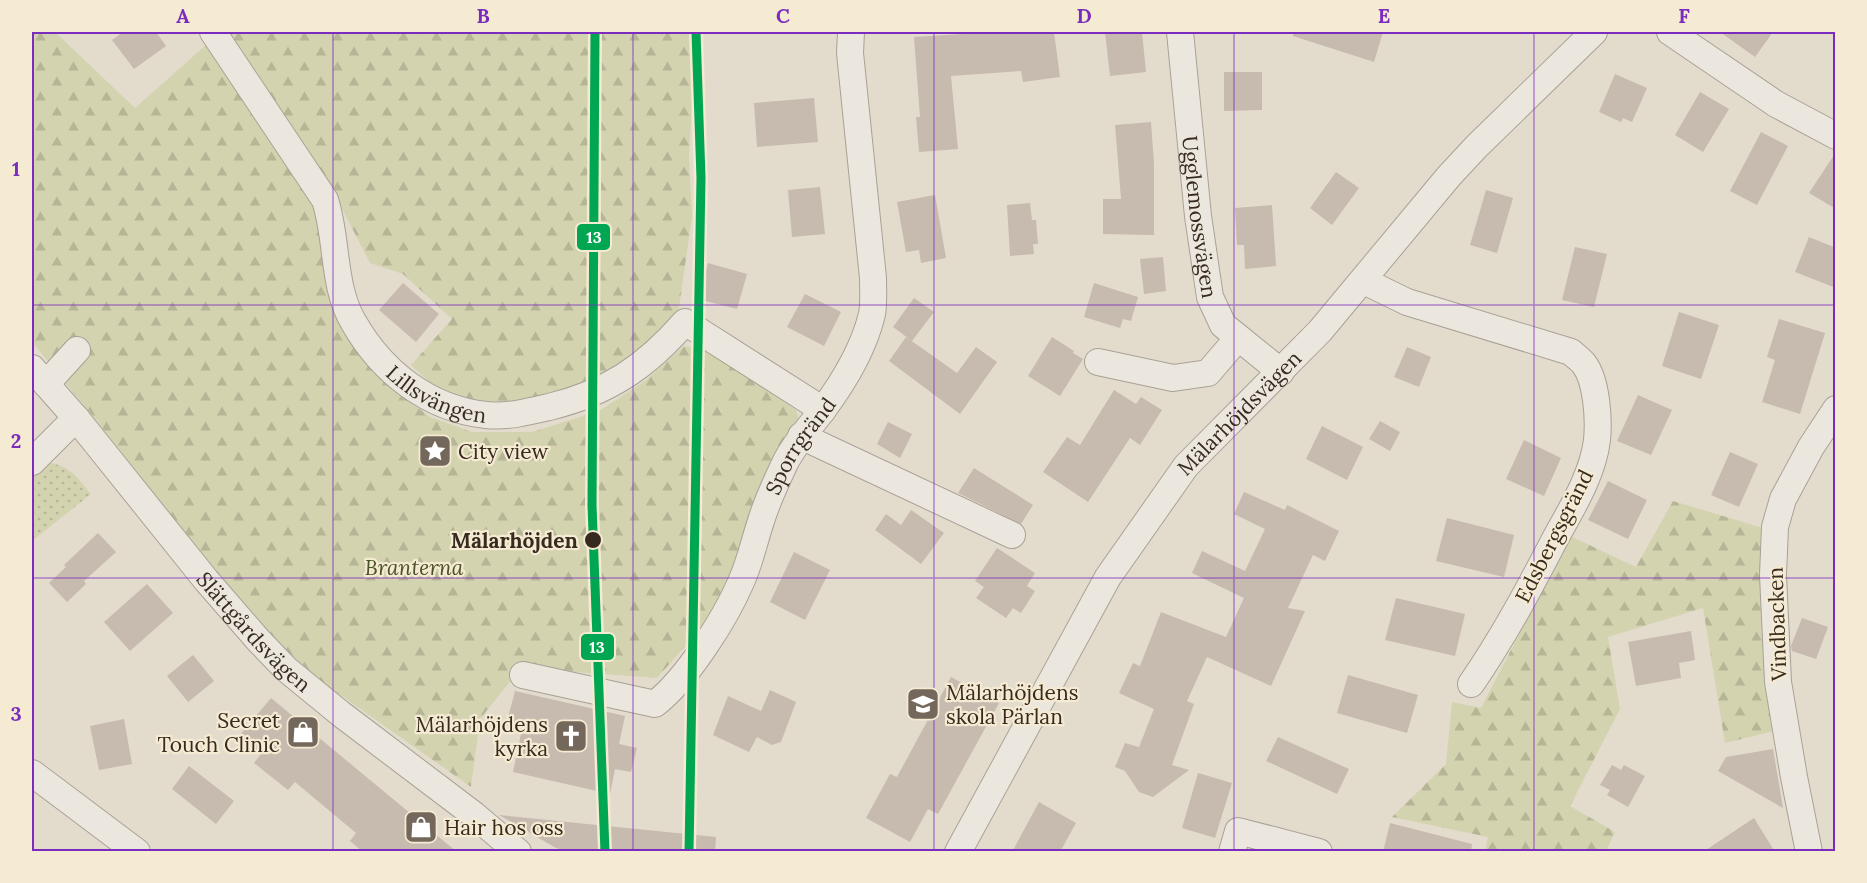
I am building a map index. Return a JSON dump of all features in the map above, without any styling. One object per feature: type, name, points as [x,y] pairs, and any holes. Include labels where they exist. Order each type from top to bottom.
[{"type":"street","name":"Lillsvängen","points":[[213,32],[325,200],[331,219],[342,294],[352,321],[385,366],[431,400],[458,410],[487,415],[526,412],[567,403],[616,382],[639,367],[664,346],[685,322],[823,410]]},
{"type":"street","name":"Sporrgränd","points":[[523,675],[655,704],[668,694],[699,653],[730,603],[747,566],[768,500],[786,460],[801,436],[823,410],[854,359],[872,315],[873,278],[850,52],[851,32]]},
{"type":"street","name":"Ugglemossvägen","points":[[1180,32],[1198,216],[1210,297],[1223,325],[1281,372]]},
{"type":"street","name":"Mälarhöjdsvägen","points":[[958,852],[1108,577],[1186,466],[1320,331],[1449,176],[1594,32]]},
{"type":"street","points":[[1670,32],[1776,104],[1836,136]]},
{"type":"street","name":"Edsbergsgränd","points":[[1364,280],[1407,302],[1571,352],[1585,365],[1592,379],[1597,416],[1597,442],[1585,478],[1569,514],[1524,598],[1491,655],[1471,684]]},
{"type":"street","points":[[1098,362],[1173,378],[1208,373],[1238,338]]},
{"type":"street","points":[[39,376],[77,350]]},
{"type":"street","name":"Slättgårdsvägen","points":[[39,376],[76,418],[206,580],[286,669],[340,714],[473,814],[518,852]]},
{"type":"street","name":"Vindbacken","points":[[1809,852],[1778,682],[1773,575],[1775,527],[1783,499],[1811,447],[1836,409]]},
{"type":"street","points":[[32,462],[76,418]]},
{"type":"street","points":[[801,436],[1012,535]]},
{"type":"street","points":[[32,773],[137,852]]},
{"type":"street","points":[[1233,852],[1238,831],[1319,852]]},
{"type":"green space","name":"Branterna","points":[[32,32],[55,32],[135,108],[206,45],[317,208],[321,249],[331,301],[363,359],[395,390],[430,417],[472,432],[532,432],[599,411],[645,381],[684,346],[707,351],[796,410],[800,425],[736,564],[703,626],[657,678],[521,668],[480,719],[471,787],[322,682],[256,623],[32,342]]},
{"type":"green space","points":[[225,32],[693,32],[696,40],[689,155],[692,216],[678,315],[622,368],[576,388],[512,402],[475,401],[437,390],[411,365],[452,319],[403,274],[370,263],[333,191]]},
{"type":"green space","points":[[47,462],[68,470],[91,494],[32,541],[32,479],[38,466]]},
{"type":"green space","points":[[1673,501],[1763,528],[1775,731],[1725,743],[1703,608],[1608,637],[1620,709],[1570,806],[1615,832],[1606,851],[1485,851],[1488,837],[1392,817],[1446,764],[1452,702],[1481,708],[1570,536],[1636,567]]},
{"type":"building","points":[[123,32],[156,32],[166,46],[134,69],[112,40]]},
{"type":"building","points":[[996,32],[1054,32],[1060,77],[1023,82],[1021,71],[951,76],[958,149],[919,152],[916,117],[920,117],[914,37]]},
{"type":"building","points":[[1105,32],[1142,32],[1146,72],[1110,76]]},
{"type":"building","points":[[1293,32],[1383,32],[1374,62],[1293,36]]},
{"type":"building","points":[[1720,32],[1773,32],[1755,57]]},
{"type":"building","points":[[1224,72],[1262,72],[1262,110],[1224,111]]},
{"type":"building","points":[[1615,74],[1647,88],[1632,122],[1623,118],[1621,122],[1599,112]]},
{"type":"building","points":[[1700,92],[1729,109],[1703,152],[1675,135]]},
{"type":"building","points":[[814,98],[818,142],[757,147],[754,103]]},
{"type":"building","points":[[1151,122],[1154,164],[1154,235],[1103,234],[1103,199],[1121,199],[1115,125]]},
{"type":"building","points":[[1761,132],[1788,146],[1757,205],[1730,191]]},
{"type":"building","points":[[1836,152],[1836,209],[1809,193]]},
{"type":"building","points":[[1336,172],[1359,188],[1332,225],[1310,208]]},
{"type":"building","points":[[820,187],[825,234],[792,237],[788,190]]},
{"type":"building","points":[[1486,190],[1513,198],[1497,253],[1470,245]]},
{"type":"building","points":[[935,195],[946,258],[921,263],[919,250],[906,252],[897,202]]},
{"type":"building","points":[[1030,203],[1032,220],[1036,220],[1038,244],[1033,244],[1034,254],[1010,256],[1007,205]]},
{"type":"building","points":[[1272,205],[1276,266],[1245,269],[1244,245],[1237,245],[1235,208]]},
{"type":"building","points":[[1809,237],[1836,248],[1836,288],[1795,272]]},
{"type":"building","points":[[1575,247],[1607,254],[1594,307],[1562,300]]},
{"type":"building","points":[[1163,257],[1166,291],[1144,294],[1140,259]]},
{"type":"building","points":[[708,263],[747,274],[737,309],[698,299]]},
{"type":"building","points":[[403,283],[439,314],[416,342],[379,310]]},
{"type":"building","points":[[1094,283],[1138,297],[1131,321],[1123,319],[1120,328],[1084,317]]},
{"type":"building","points":[[805,294],[841,312],[824,346],[787,327]]},
{"type":"building","points":[[914,298],[934,312],[912,341],[893,327]]},
{"type":"building","points":[[1679,312],[1719,325],[1701,379],[1662,366]]},
{"type":"building","points":[[1779,319],[1825,333],[1800,414],[1762,402],[1775,360],[1767,357]]},
{"type":"building","points":[[906,337],[957,373],[976,347],[997,362],[960,414],[889,361]]},
{"type":"building","points":[[1052,337],[1083,359],[1060,396],[1028,376]]},
{"type":"building","points":[[1407,347],[1431,357],[1419,387],[1394,377]]},
{"type":"building","points":[[1114,390],[1136,404],[1141,397],[1162,410],[1140,445],[1130,438],[1088,502],[1043,472],[1067,437],[1080,445]]},
{"type":"building","points":[[1638,395],[1672,410],[1651,455],[1617,441]]},
{"type":"building","points":[[1380,421],[1400,432],[1390,451],[1369,439]]},
{"type":"building","points":[[888,422],[912,434],[900,458],[877,444]]},
{"type":"building","points":[[1322,426],[1363,447],[1347,480],[1306,459]]},
{"type":"building","points":[[1524,440],[1561,458],[1544,496],[1506,479]]},
{"type":"building","points":[[1730,452],[1758,464],[1739,507],[1711,495]]},
{"type":"building","points":[[974,468],[1033,505],[1021,524],[958,493]]},
{"type":"building","points":[[1608,481],[1647,500],[1628,539],[1588,520]]},
{"type":"building","points":[[1244,492],[1285,510],[1287,505],[1339,531],[1325,561],[1313,555],[1288,608],[1305,611],[1271,686],[1207,657],[1187,701],[1194,704],[1172,765],[1189,770],[1153,797],[1139,792],[1125,771],[1115,767],[1125,743],[1139,747],[1154,709],[1119,693],[1133,663],[1140,666],[1161,612],[1226,637],[1244,598],[1192,573],[1202,551],[1245,571],[1265,529],[1234,514]]},
{"type":"building","points":[[911,510],[944,533],[921,564],[875,530],[886,514],[901,525]]},
{"type":"building","points":[[1447,518],[1514,535],[1504,577],[1436,561]]},
{"type":"building","points":[[98,533],[116,552],[84,581],[86,584],[67,602],[49,583],[66,567],[64,565]]},
{"type":"building","points":[[997,548],[1035,573],[1027,586],[1035,591],[1021,613],[1013,608],[1006,618],[976,598],[984,587],[975,581]]},
{"type":"building","points":[[794,552],[830,570],[805,620],[770,602]]},
{"type":"building","points":[[147,584],[173,613],[130,651],[104,622]]},
{"type":"building","points":[[1396,598],[1465,614],[1455,656],[1385,640]]},
{"type":"building","points":[[1802,618],[1828,627],[1816,659],[1792,651],[1791,646]]},
{"type":"building","points":[[1691,631],[1695,660],[1679,663],[1681,678],[1636,686],[1628,642]]},
{"type":"building","points":[[193,655],[214,681],[188,702],[167,676]]},
{"type":"building","points":[[1348,675],[1418,695],[1407,733],[1337,713]]},
{"type":"building","points":[[951,677],[999,703],[938,814],[928,809],[910,842],[866,818],[890,774],[897,777]]},
{"type":"building","points":[[770,690],[796,702],[781,742],[772,745],[757,737],[749,752],[713,735],[728,696],[761,711]]},
{"type":"building","name":"Mälarhöjdens kyrka","points":[[515,691],[625,716],[619,744],[637,748],[631,772],[615,769],[610,794],[513,772],[522,729],[506,725]]},
{"type":"building","points":[[271,698],[457,852],[363,852],[350,841],[356,833],[295,782],[288,790],[254,763],[261,754],[239,736]]},
{"type":"building","points":[[124,719],[132,764],[99,770],[90,726]]},
{"type":"building","points":[[1278,737],[1349,769],[1337,794],[1266,761]]},
{"type":"building","points":[[1773,749],[1783,808],[1718,771],[1726,757]]},
{"type":"building","points":[[1612,765],[1621,770],[1624,765],[1645,776],[1628,807],[1607,795],[1610,790],[1600,785]]},
{"type":"building","points":[[189,766],[234,801],[216,824],[172,789]]},
{"type":"building","points":[[1198,773],[1232,783],[1215,838],[1182,828]]},
{"type":"building","points":[[1039,802],[1076,823],[1060,852],[1012,852]]},
{"type":"building","points":[[499,815],[716,837],[715,852],[570,852],[556,848]]},
{"type":"building","points":[[1754,818],[1775,852],[1703,852]]},
{"type":"building","points":[[1390,823],[1472,844],[1471,852],[1383,852]]},
{"type":"transit line","name":"13","points":[[595,32],[592,505],[605,852]]},
{"type":"transit line","name":"13","points":[[689,852],[701,178],[696,32]]},
{"type":"place","name":"City view","points":[[435,451]]},
{"type":"place","name":"Mälarhöjden","points":[[593,540]]},
{"type":"place","name":"Mälarhöjdens skola Pärlan","points":[[923,704]]},
{"type":"place","name":"Secret Touch Clinic","points":[[303,732]]},
{"type":"place","name":"Mälarhöjdens kyrka","points":[[571,736]]},
{"type":"place","name":"Hair hos oss","points":[[421,827]]}]
